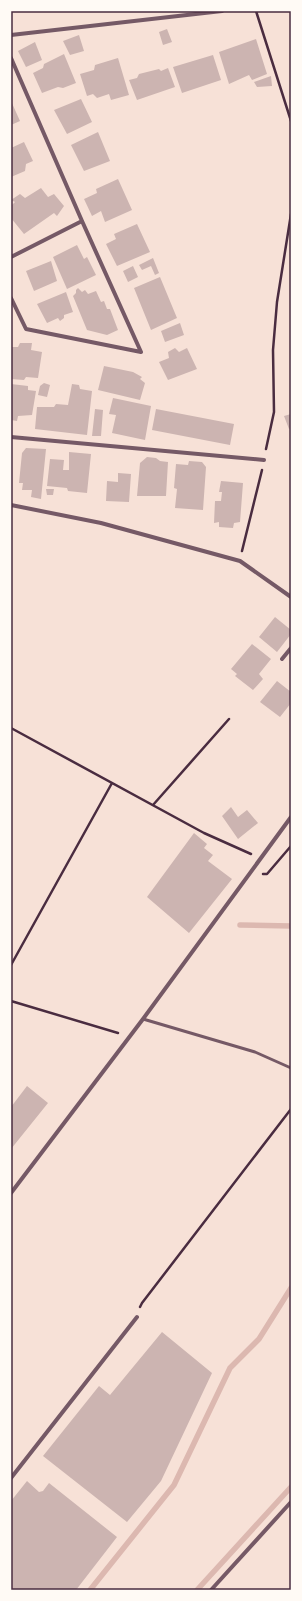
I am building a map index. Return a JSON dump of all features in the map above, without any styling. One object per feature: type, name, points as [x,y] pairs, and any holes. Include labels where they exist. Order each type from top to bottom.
[{"type":"street","points":[[11,35],[222,11]]},
{"type":"street","points":[[11,58],[82,221],[142,352],[26,329],[11,298]]},
{"type":"street","points":[[11,257],[82,221]]},
{"type":"street","points":[[11,437],[264,460]]},
{"type":"street","points":[[11,505],[100,523],[240,561],[291,597]]},
{"type":"street","points":[[282,659],[291,648]]},
{"type":"street","points":[[11,1192],[143,1019],[291,817]]},
{"type":"street","points":[[11,1478],[137,1317]]},
{"type":"street","points":[[211,1590],[291,1502]]},
{"type":"lane","points":[[143,1019],[255,1052],[291,1068]]},
{"type":"path","points":[[256,11],[291,121]]},
{"type":"path","points":[[240,561],[274,412],[273,350],[277,302],[291,214]]},
{"type":"path","points":[[153,805],[229,718]]},
{"type":"path","points":[[11,728],[204,833],[261,858]]},
{"type":"path","points":[[11,965],[112,783]]},
{"type":"path","points":[[11,1001],[130,1036]]},
{"type":"path","points":[[137,1317],[142,1303],[291,1109]]},
{"type":"building","points":[[167,29],[172,42],[163,45],[159,32]]},
{"type":"building","points":[[79,35],[84,51],[70,55],[63,41]]},
{"type":"building","points":[[256,39],[267,74],[252,80],[249,75],[229,84],[219,52]]},
{"type":"building","points":[[35,42],[42,60],[26,67],[18,51]]},
{"type":"building","points":[[64,54],[76,83],[63,88],[58,87],[42,93],[33,73],[43,68],[44,64]]},
{"type":"building","points":[[213,55],[221,80],[182,93],[173,67]]},
{"type":"building","points":[[118,58],[129,95],[111,100],[109,94],[97,98],[93,94],[87,96],[80,74],[94,70],[95,65]]},
{"type":"building","points":[[168,68],[175,87],[137,100],[129,80],[137,78],[139,74],[159,69],[161,71]]},
{"type":"building","points":[[271,76],[272,86],[257,87],[254,82]]},
{"type":"building","points":[[81,99],[92,122],[67,134],[54,110]]},
{"type":"building","points":[[11,101],[20,121],[11,125]]},
{"type":"building","points":[[98,132],[110,161],[84,171],[71,145]]},
{"type":"building","points":[[24,142],[33,161],[26,164],[25,171],[11,177],[11,148]]},
{"type":"building","points":[[118,179],[132,210],[105,222],[101,211],[92,216],[84,199],[97,193],[96,189]]},
{"type":"building","points":[[41,188],[48,197],[54,194],[64,206],[57,216],[54,213],[24,234],[11,218],[11,206],[15,202],[11,200],[20,194],[25,198]]},
{"type":"building","points":[[137,224],[150,252],[117,266],[106,244],[116,239],[114,234]]},
{"type":"building","points":[[77,245],[84,259],[87,257],[96,275],[67,289],[53,257]]},
{"type":"building","points":[[153,258],[159,273],[155,275],[151,266],[142,270],[139,265]]},
{"type":"building","points":[[51,261],[57,281],[34,291],[26,271]]},
{"type":"building","points":[[133,266],[138,277],[128,282],[123,271]]},
{"type":"building","points":[[160,277],[177,318],[151,330],[134,288]]},
{"type":"building","points":[[78,288],[82,292],[85,290],[88,294],[96,291],[101,302],[104,301],[107,309],[110,309],[118,330],[107,335],[87,330],[73,296]]},
{"type":"building","points":[[66,292],[73,312],[64,315],[64,318],[60,321],[58,318],[47,323],[37,304]]},
{"type":"building","points":[[180,323],[184,335],[165,342],[161,331]]},
{"type":"building","points":[[20,343],[32,343],[31,350],[42,352],[38,378],[26,377],[24,380],[11,379],[11,347],[18,347]]},
{"type":"building","points":[[175,348],[179,352],[187,348],[197,369],[168,380],[159,362],[169,358],[168,352]]},
{"type":"building","points":[[104,366],[133,372],[142,377],[140,379],[145,383],[140,400],[98,390]]},
{"type":"building","points":[[44,383],[50,385],[47,397],[38,395],[40,386]]},
{"type":"building","points":[[11,384],[28,386],[28,390],[36,391],[32,415],[18,416],[17,421],[11,420]]},
{"type":"building","points":[[72,384],[79,385],[80,389],[92,391],[87,435],[35,429],[37,407],[54,407],[56,404],[68,405]]},
{"type":"building","points":[[113,398],[151,406],[145,440],[112,433],[116,415],[109,414]]},
{"type":"building","points":[[95,409],[103,410],[101,436],[92,436]]},
{"type":"building","points":[[156,409],[234,424],[230,445],[152,430]]},
{"type":"building","points":[[291,414],[291,428],[289,429],[284,416]]},
{"type":"building","points":[[26,448],[46,449],[41,499],[31,497],[32,490],[22,490],[23,483],[19,483],[22,453]]},
{"type":"building","points":[[69,452],[91,454],[87,493],[68,491],[67,488],[47,486],[50,459],[64,460],[63,470],[69,470]]},
{"type":"building","points":[[147,457],[168,462],[166,496],[137,496],[140,463]]},
{"type":"building","points":[[189,461],[202,462],[206,467],[203,510],[175,508],[177,489],[174,488],[176,464],[188,465]]},
{"type":"building","points":[[118,473],[131,474],[129,502],[106,501],[107,481],[118,482]]},
{"type":"building","points":[[221,481],[243,483],[240,522],[234,523],[233,528],[219,527],[219,522],[214,523],[215,501],[221,501],[222,492],[219,492]]},
{"type":"building","points":[[46,489],[54,489],[53,495],[47,495]]},
{"type":"building","points":[[275,617],[291,630],[291,634],[277,652],[259,637]]},
{"type":"building","points":[[252,644],[271,659],[259,674],[263,679],[253,690],[235,676],[237,674],[231,669]]},
{"type":"building","points":[[277,681],[291,692],[291,703],[280,717],[260,702]]},
{"type":"building","points":[[231,807],[238,817],[247,810],[258,823],[238,839],[222,816]]},
{"type":"building","points":[[194,833],[207,844],[204,848],[213,855],[208,861],[232,879],[189,933],[147,897]]},
{"type":"building","points":[[27,1086],[48,1103],[11,1149],[11,1107]]},
{"type":"building","points":[[162,1332],[212,1373],[161,1481],[127,1522],[43,1456],[99,1386],[110,1395]]},
{"type":"building","points":[[27,1481],[39,1492],[43,1491],[49,1483],[117,1537],[76,1590],[11,1590],[11,1501]]},
{"type":"waterway","points":[[240,925],[291,926]]},
{"type":"waterway","points":[[90,1590],[174,1485],[230,1368],[259,1339],[291,1288]]},
{"type":"waterway","points":[[197,1590],[291,1487]]}]
